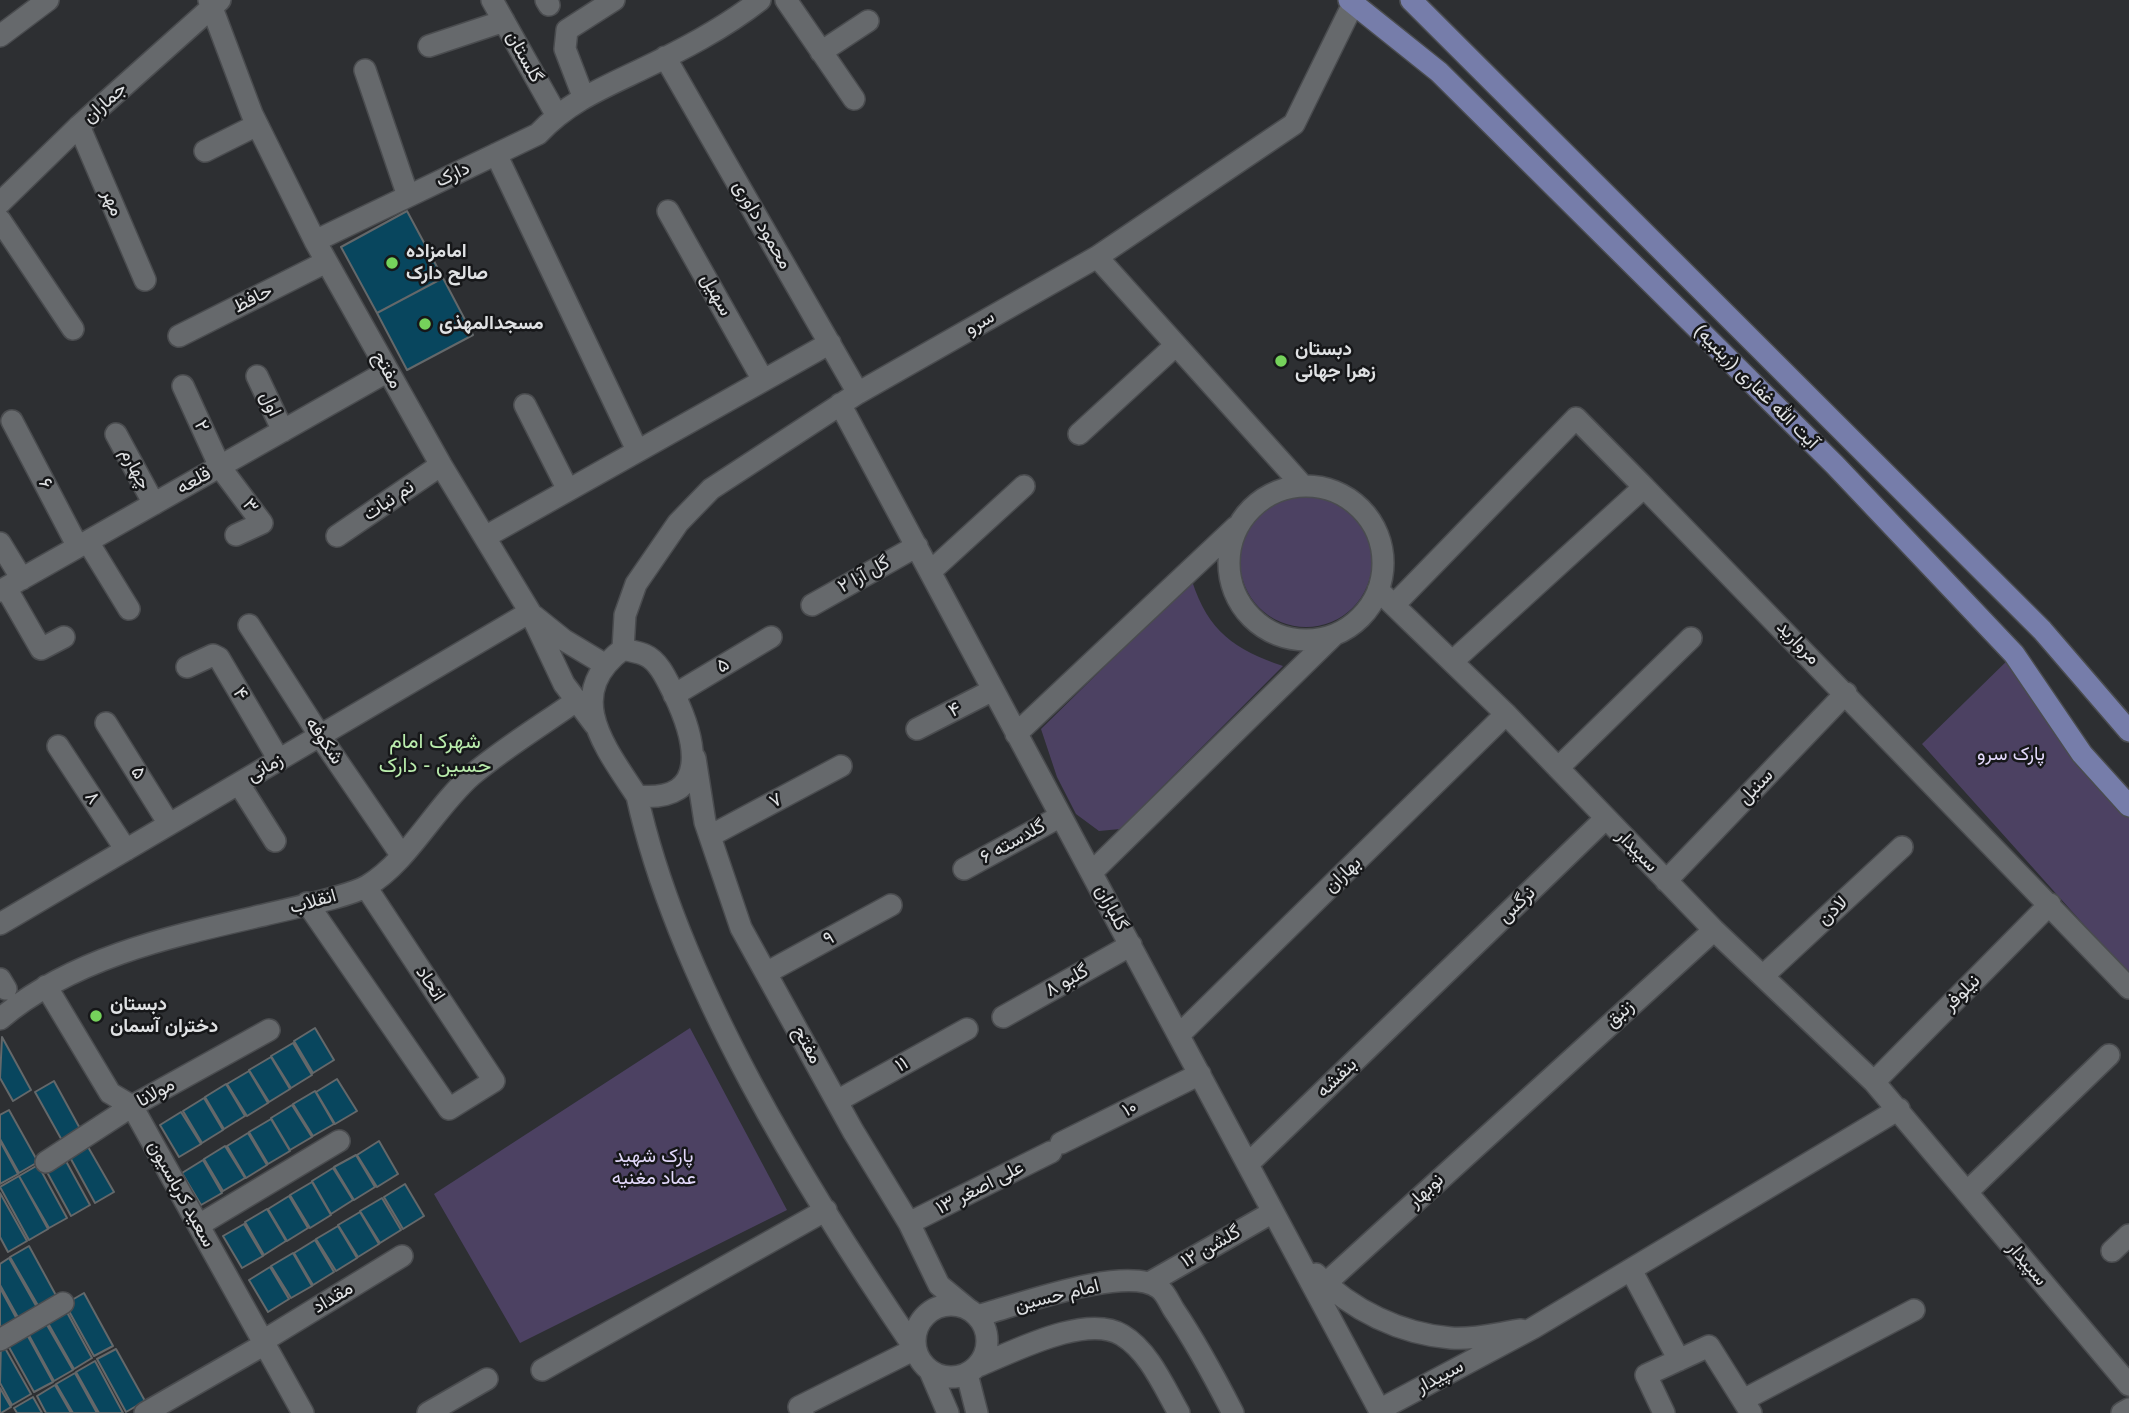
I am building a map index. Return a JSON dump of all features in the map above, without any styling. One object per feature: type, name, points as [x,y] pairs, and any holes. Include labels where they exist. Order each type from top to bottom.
[{"type":"main road","name":"آیت الله غفاری (زینبیه)","points":[[1411,0],[2042,630],[2129,731]]},
{"type":"main road","name":"آیت الله غفاری (زینبیه)","points":[[1351,2],[1439,72],[1835,465],[2014,654],[2082,754],[2129,806]]},
{"type":"street","points":[[0,36],[48,0]]},
{"type":"street","name":"گلستان","points":[[492,0],[556,114]]},
{"type":"street","points":[[583,96],[565,49],[567,30],[614,0]]},
{"type":"street","name":"دارک","points":[[315,241],[538,134],[556,114],[583,96],[665,57],[737,18],[760,0]]},
{"type":"street","points":[[786,0],[854,99]]},
{"type":"street","name":"مفتح","points":[[214,2],[257,125],[326,262],[441,465],[530,612],[564,684],[595,725],[637,796]]},
{"type":"street","name":"جماران","points":[[0,203],[214,2]]},
{"type":"street","name":"سرو","points":[[623,649],[625,615],[636,584],[678,523],[711,489],[849,398],[1097,257],[1294,124],[1351,2]]},
{"type":"street","points":[[429,46],[504,21]]},
{"type":"street","points":[[821,52],[868,21]]},
{"type":"street","name":"محمود داوری","points":[[665,57],[830,344],[849,398]]},
{"type":"street","points":[[365,70],[408,196]]},
{"type":"street","points":[[205,151],[257,125]]},
{"type":"street","name":"مهر","points":[[79,126],[145,280]]},
{"type":"street","points":[[496,154],[637,450]]},
{"type":"street","name":"سهیل","points":[[668,211],[763,380]]},
{"type":"street","points":[[0,220],[73,329]]},
{"type":"street","points":[[1097,257],[1303,486]]},
{"type":"street","name":"حافظ","points":[[179,336],[326,262]]},
{"type":"street","points":[[485,537],[830,344]]},
{"type":"street","points":[[1079,434],[1176,345]]},
{"type":"street","name":"قلعه","points":[[9,586],[388,372]]},
{"type":"street","name":"اول","points":[[257,376],[283,431]]},
{"type":"street","name":"۲","points":[[183,386],[220,467]]},
{"type":"street","name":"گلباران","points":[[849,398],[917,545],[1016,734],[1380,1411]]},
{"type":"street","points":[[525,405],[568,490]]},
{"type":"street","name":"مروارید","points":[[1394,605],[1576,418],[1846,692],[2129,988]]},
{"type":"street","name":"۶","points":[[12,421],[83,544]]},
{"type":"street","name":"چهارم","points":[[116,434],[154,504]]},
{"type":"street","name":"نم نبات","points":[[337,536],[441,465]]},
{"type":"street","name":"۳","points":[[220,467],[262,523],[236,535]]},
{"type":"street","points":[[931,571],[1024,486]]},
{"type":"street","points":[[1016,734],[1242,522],[1251,509],[1270,494],[1303,486],[1318,486],[1341,494],[1361,508],[1375,528],[1383,551],[1382,576],[1374,601],[1357,621],[1334,635],[1092,872]]},
{"type":"street","points":[[1454,662],[1644,487]]},
{"type":"street","points":[[1242,522],[1230,553],[1231,579],[1241,604],[1259,624],[1282,636],[1308,640],[1334,635]]},
{"type":"street","points":[[0,543],[9,586],[41,649],[64,637]]},
{"type":"street","points":[[83,544],[129,609]]},
{"type":"street","name":"گل آرا ۲","points":[[812,605],[917,545]]},
{"type":"street","name":"سپیدار","points":[[1378,590],[1506,714],[1714,930],[1874,1082],[2129,1385]]},
{"type":"street","points":[[530,612],[564,640],[604,664]]},
{"type":"street","name":"زمانی","points":[[0,924],[530,612]]},
{"type":"street","name":"شکوفه","points":[[249,625],[401,856]]},
{"type":"street","name":"۵","points":[[674,695],[771,636]]},
{"type":"street","points":[[1558,768],[1692,638]]},
{"type":"street","points":[[595,725],[591,706],[593,687],[604,664],[623,649]]},
{"type":"street","name":"مفتح","points":[[623,649],[646,655],[661,670],[684,712],[710,836],[741,928],[837,1101],[909,1223],[939,1285],[972,1312]]},
{"type":"street","name":"۴","points":[[187,667],[213,655],[219,658],[279,760]]},
{"type":"street","name":"۴","points":[[917,729],[993,690]]},
{"type":"street","name":"سنبل","points":[[1667,881],[1846,692]]},
{"type":"street","name":"انقلاب","points":[[0,1018],[26,997],[69,973],[130,951],[201,929],[366,887],[401,856],[437,811],[472,775],[576,701]]},
{"type":"street","name":"بهاران","points":[[1179,1035],[1506,714]]},
{"type":"street","name":"۵","points":[[106,723],[169,824]]},
{"type":"street","name":"۸","points":[[58,746],[126,850]]},
{"type":"street","points":[[695,758],[684,784],[674,794],[658,798],[637,796],[649,848],[686,943],[725,1030],[826,1210],[930,1371],[948,1413]]},
{"type":"street","name":"۷","points":[[710,836],[841,766]]},
{"type":"street","points":[[239,784],[275,841]]},
{"type":"street","name":"گلدسته ۶","points":[[964,869],[1061,816]]},
{"type":"street","name":"نرگس","points":[[1427,991],[1606,818]]},
{"type":"street","name":"لادن","points":[[1763,975],[1902,847]]},
{"type":"street","name":"اتحاد","points":[[307,903],[449,1109],[494,1081],[366,887]]},
{"type":"street","name":"نیلوفر","points":[[1874,1082],[2050,904]]},
{"type":"street","name":"۹","points":[[766,973],[891,905]]},
{"type":"street","name":"زنبق","points":[[1527,1098],[1714,930]]},
{"type":"street","name":"گلبو ۸","points":[[1003,1017],[1131,945]]},
{"type":"street","name":"سعید کرباسیون","points":[[46,986],[110,1093],[132,1107],[303,1413]]},
{"type":"street","name":"بنفشه","points":[[1248,1164],[1427,991]]},
{"type":"street","name":"۱۱","points":[[837,1101],[967,1029]]},
{"type":"street","name":"مولانا","points":[[46,1162],[132,1107],[269,1030]]},
{"type":"street","points":[[1967,1192],[2109,1055]]},
{"type":"street","name":"۱۰","points":[[1056,1148],[1200,1074]]},
{"type":"street","name":"نوبهار","points":[[1325,1284],[1527,1098]]},
{"type":"street","name":"سپیدار","points":[[1380,1411],[1534,1328],[1899,1110]]},
{"type":"street","points":[[199,1225],[339,1141]]},
{"type":"street","name":"علی اصغر ۱۳","points":[[909,1223],[1056,1148]]},
{"type":"street","points":[[542,1370],[826,1210]]},
{"type":"street","name":"گلشن ۱۲","points":[[1149,1283],[1273,1212]]},
{"type":"street","points":[[2112,1251],[2129,1235]]},
{"type":"street","points":[[1294,1252],[1325,1284],[1387,1324],[1452,1338],[1534,1328]]},
{"type":"street","name":"مقداد","points":[[145,1413],[264,1343],[402,1256]]},
{"type":"street","points":[[1631,1270],[1679,1360]]},
{"type":"street","name":"امام حسین","points":[[972,1312],[1043,1299],[1077,1286],[1121,1281],[1149,1283]]},
{"type":"street","points":[[1149,1283],[1161,1289],[1196,1342],[1233,1413]]},
{"type":"street","points":[[0,1340],[63,1303]]},
{"type":"street","points":[[915,1349],[917,1328],[929,1312],[948,1305],[972,1312],[987,1335],[984,1357],[972,1370],[948,1378],[930,1371]]},
{"type":"street","points":[[1664,1413],[1646,1375],[1709,1346],[1748,1406],[1914,1310]]},
{"type":"street","name":"امام حسین","points":[[972,1370],[1048,1338],[1090,1329],[1121,1334],[1143,1354],[1179,1413]]},
{"type":"street","points":[[797,1411],[915,1349]]},
{"type":"street","points":[[972,1370],[977,1413]]},
{"type":"street","points":[[428,1413],[487,1379]]},
{"type":"street","points":[[2122,1413],[2129,1409]]},
{"type":"green space","points":[[1306,495],[1331,500],[1353,514],[1367,536],[1372,561],[1367,586],[1353,608],[1331,622],[1306,627],[1281,622],[1259,608],[1245,586],[1240,561],[1245,536],[1259,514],[1281,500]]},
{"type":"green space","points":[[1192,581],[1215,626],[1237,645],[1283,666],[1120,829],[1099,831],[1076,814],[1057,777],[1041,729]]},
{"type":"green space","name":"پارک سرو","points":[[2014,654],[2129,806],[2129,975],[1922,744]]},
{"type":"green space","name":"پارک شهید عماد مغنیه","points":[[690,1028],[787,1210],[520,1343],[434,1194]]},
{"type":"building","name":"امامزاده صالح دارک","points":[[407,211],[443,278],[377,313],[341,247]]},
{"type":"building","name":"مسجدالمهذی","points":[[443,278],[473,335],[407,370],[377,313]]},
{"type":"building","points":[[315,1028],[334,1060],[313,1073],[294,1041]]},
{"type":"building","points":[[2,1037],[31,1090],[13,1101],[0,1078]]},
{"type":"building","points":[[293,1043],[312,1075],[291,1088],[271,1056]]},
{"type":"building","points":[[271,1057],[290,1089],[269,1102],[249,1070]]},
{"type":"building","points":[[249,1071],[268,1103],[247,1116],[227,1084]]},
{"type":"building","points":[[337,1079],[357,1111],[335,1124],[316,1092]]},
{"type":"building","points":[[54,1081],[83,1134],[64,1144],[35,1092]]},
{"type":"building","points":[[226,1084],[245,1116],[224,1129],[205,1097]]},
{"type":"building","points":[[315,1091],[334,1124],[313,1136],[293,1104]]},
{"type":"building","points":[[204,1098],[223,1130],[202,1143],[183,1111]]},
{"type":"building","points":[[292,1105],[312,1137],[290,1150],[271,1118]]},
{"type":"building","points":[[9,1110],[38,1162],[19,1173],[0,1139],[0,1115]]},
{"type":"building","points":[[181,1112],[201,1144],[179,1157],[160,1125]]},
{"type":"building","points":[[271,1119],[290,1151],[268,1164],[249,1132]]},
{"type":"building","points":[[248,1133],[267,1165],[246,1178],[227,1146]]},
{"type":"building","points":[[84,1140],[114,1192],[95,1203],[66,1150]]},
{"type":"building","points":[[0,1141],[18,1174],[0,1184]]},
{"type":"building","points":[[379,1141],[398,1174],[377,1187],[357,1155]]},
{"type":"building","points":[[225,1146],[245,1178],[223,1191],[204,1159]]},
{"type":"building","points":[[61,1152],[90,1205],[71,1216],[42,1163]]},
{"type":"building","points":[[356,1155],[375,1187],[354,1200],[334,1167]]},
{"type":"building","points":[[203,1160],[222,1193],[201,1205],[182,1173]]},
{"type":"building","points":[[38,1165],[67,1218],[49,1228],[19,1176]]},
{"type":"building","points":[[333,1168],[353,1200],[331,1214],[312,1181]]},
{"type":"building","points":[[19,1176],[48,1229],[29,1240],[0,1187]]},
{"type":"building","points":[[312,1182],[331,1215],[310,1228],[290,1195]]},
{"type":"building","points":[[405,1184],[424,1216],[403,1229],[384,1197]]},
{"type":"building","points":[[0,1193],[27,1241],[8,1252],[0,1237]]},
{"type":"building","points":[[289,1196],[308,1228],[287,1241],[268,1209]]},
{"type":"building","points":[[382,1198],[401,1230],[380,1243],[360,1211]]},
{"type":"building","points":[[267,1209],[286,1241],[264,1255],[245,1222]]},
{"type":"building","points":[[360,1212],[379,1244],[358,1257],[338,1225]]},
{"type":"building","points":[[244,1224],[263,1256],[242,1268],[223,1236]]},
{"type":"building","points":[[338,1226],[357,1258],[336,1271],[316,1239]]},
{"type":"building","points":[[315,1240],[334,1272],[313,1285],[294,1253]]},
{"type":"building","points":[[29,1246],[58,1299],[40,1309],[10,1257]]},
{"type":"building","points":[[293,1253],[312,1286],[291,1298],[271,1266]]},
{"type":"building","points":[[9,1258],[39,1311],[20,1321],[0,1285],[0,1264]]},
{"type":"building","points":[[270,1267],[289,1299],[268,1312],[249,1280]]},
{"type":"building","points":[[0,1288],[19,1323],[0,1333]]},
{"type":"building","points":[[84,1293],[113,1346],[94,1356],[65,1304]]},
{"type":"building","points":[[63,1305],[92,1358],[74,1369],[44,1316]]},
{"type":"building","points":[[43,1318],[73,1370],[54,1381],[25,1328]]},
{"type":"building","points":[[24,1329],[53,1382],[34,1392],[5,1340]]},
{"type":"building","points":[[1,1341],[31,1394],[12,1405],[0,1383]]},
{"type":"building","points":[[116,1349],[145,1401],[126,1412],[97,1359]]},
{"type":"building","points":[[95,1361],[123,1413],[99,1413],[76,1372]]},
{"type":"building","points":[[75,1373],[97,1413],[73,1413],[56,1384]]},
{"type":"building","points":[[55,1385],[71,1413],[46,1413],[37,1396]]},
{"type":"building","points":[[0,1388],[11,1407],[1,1413],[0,1413]]},
{"type":"building","points":[[33,1397],[42,1413],[17,1413],[14,1408]]},
{"type":"place","name":"امامزاده صالح دارک","points":[[392,263]]},
{"type":"place","name":"مسجدالمهذی","points":[[425,324]]},
{"type":"place","name":"دبستان زهرا جهانی","points":[[1281,361]]},
{"type":"place","name":"دبستان دختران آسمان","points":[[96,1016]]},
{"type":"district","name":"شهرک امام حسین - دارک","points":[[435,754]]}]
